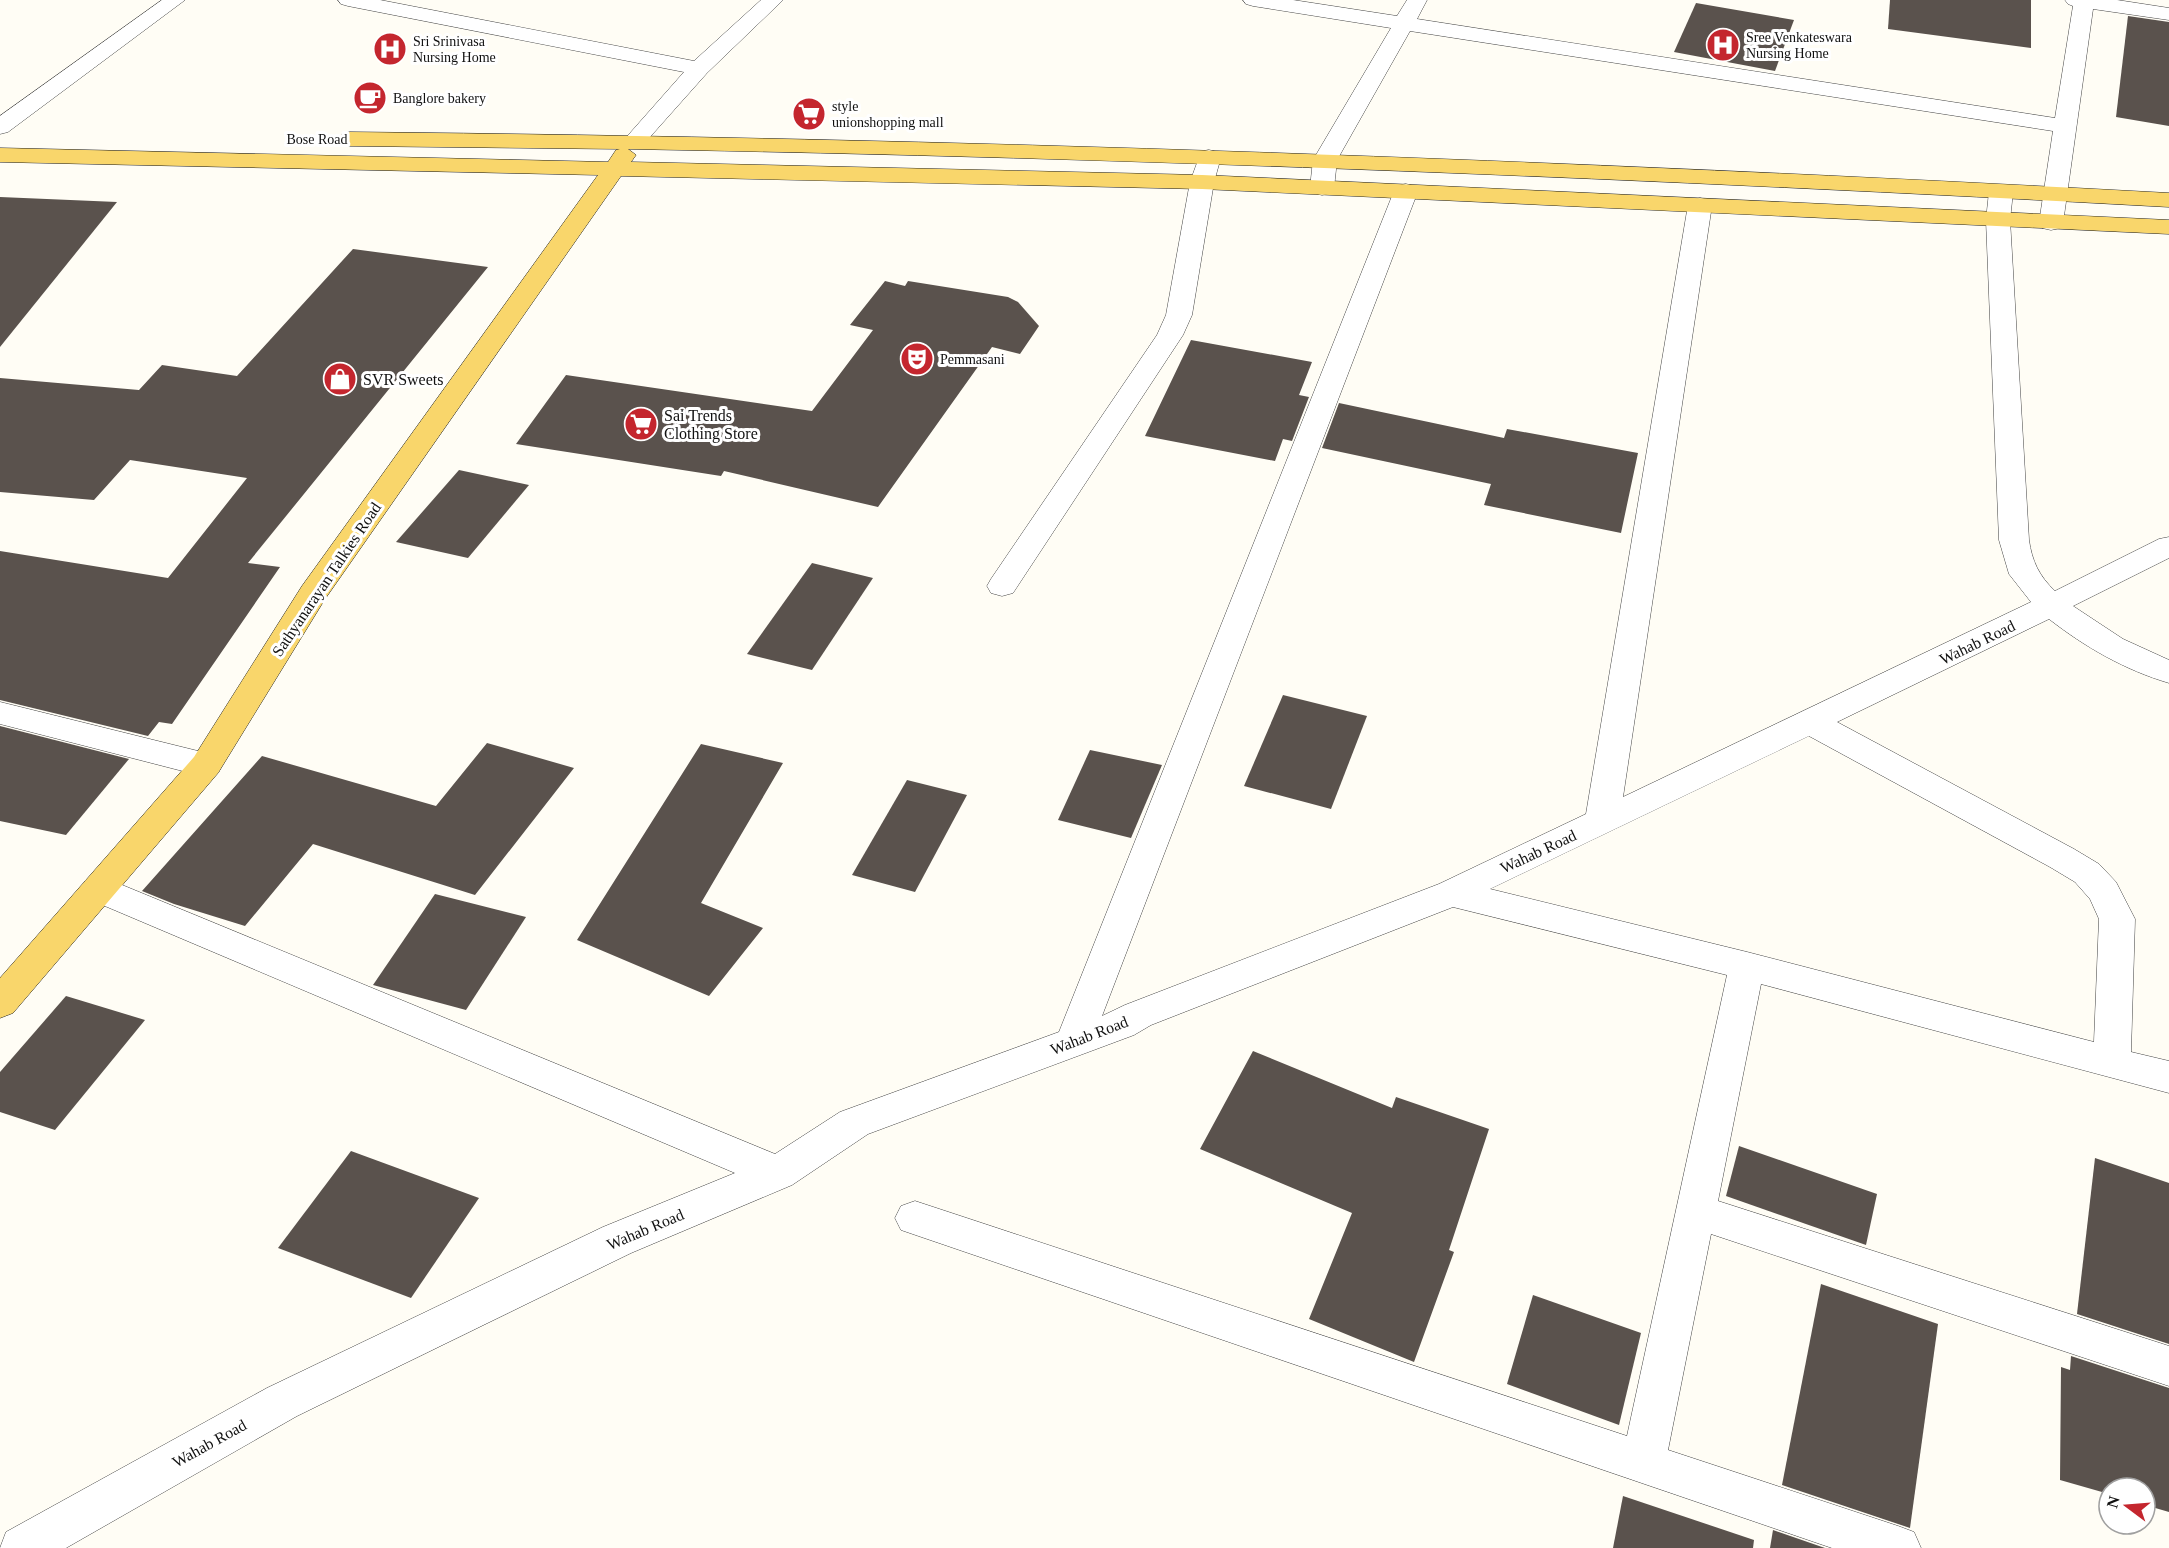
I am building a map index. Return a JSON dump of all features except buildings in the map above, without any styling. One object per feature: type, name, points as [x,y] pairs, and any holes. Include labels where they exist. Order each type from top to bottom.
[{"type":"main road","points":[[0,136],[236,139]]},
{"type":"main road","name":"Bose Road","points":[[330,139],[634,141],[1325,160],[2169,201]]},
{"type":"main road","name":"Sathyanarayan Talkies Road","points":[[0,1003],[206,765],[314,593],[634,141]]},
{"type":"main road","points":[[0,155],[1202,182],[2169,227]]},
{"type":"street","points":[[0,127],[176,0]]},
{"type":"street","points":[[348,0],[699,68]]},
{"type":"street","points":[[634,141],[699,68],[773,0]]},
{"type":"street","points":[[1253,0],[2066,126]]},
{"type":"street","points":[[1322,188],[1325,160],[1417,0]]},
{"type":"street","points":[[2051,223],[2057,194],[2081,0],[2169,14]]},
{"type":"street","points":[[1002,586],[1170,335],[1179,315],[1202,182],[1209,157]]},
{"type":"street","points":[[1073,1042],[1406,191]]},
{"type":"street","points":[[2001,192],[1998,220],[2014,540],[2017,559],[2027,579],[2053,605],[2104,642],[2153,667],[2169,672]]},
{"type":"street","points":[[1602,821],[1700,206]]},
{"type":"street","name":"Wahab Road","points":[[22,1548],[282,1402],[617,1240],[778,1173],[854,1123],[1073,1042],[1451,893],[2053,605],[2169,546]]},
{"type":"street","points":[[0,712],[206,765]]},
{"type":"street","points":[[1810,722],[2062,858],[2088,873],[2104,891],[2117,919],[2112,1062]]},
{"type":"street","points":[[98,889],[778,1173]]},
{"type":"street","points":[[1451,893],[1747,966],[2169,1077]]},
{"type":"street","points":[[1642,1464],[1747,966]]},
{"type":"street","points":[[1695,1211],[2169,1366]]},
{"type":"street","points":[[915,1218],[1642,1464],[1898,1548]]},
{"type":"place","name":"Sree Venkateswara Nursing Home","points":[[1723,45]]},
{"type":"place","name":"Sri Srinivasa Nursing Home","points":[[390,49]]},
{"type":"place","name":"Banglore bakery","points":[[370,98]]},
{"type":"place","name":"style unionshopping mall","points":[[809,114]]},
{"type":"place","name":"Pemmasani","points":[[917,359]]},
{"type":"place","name":"SVR Sweets","points":[[340,379]]},
{"type":"place","name":"Sai Trends Clothing Store","points":[[641,424]]}]
